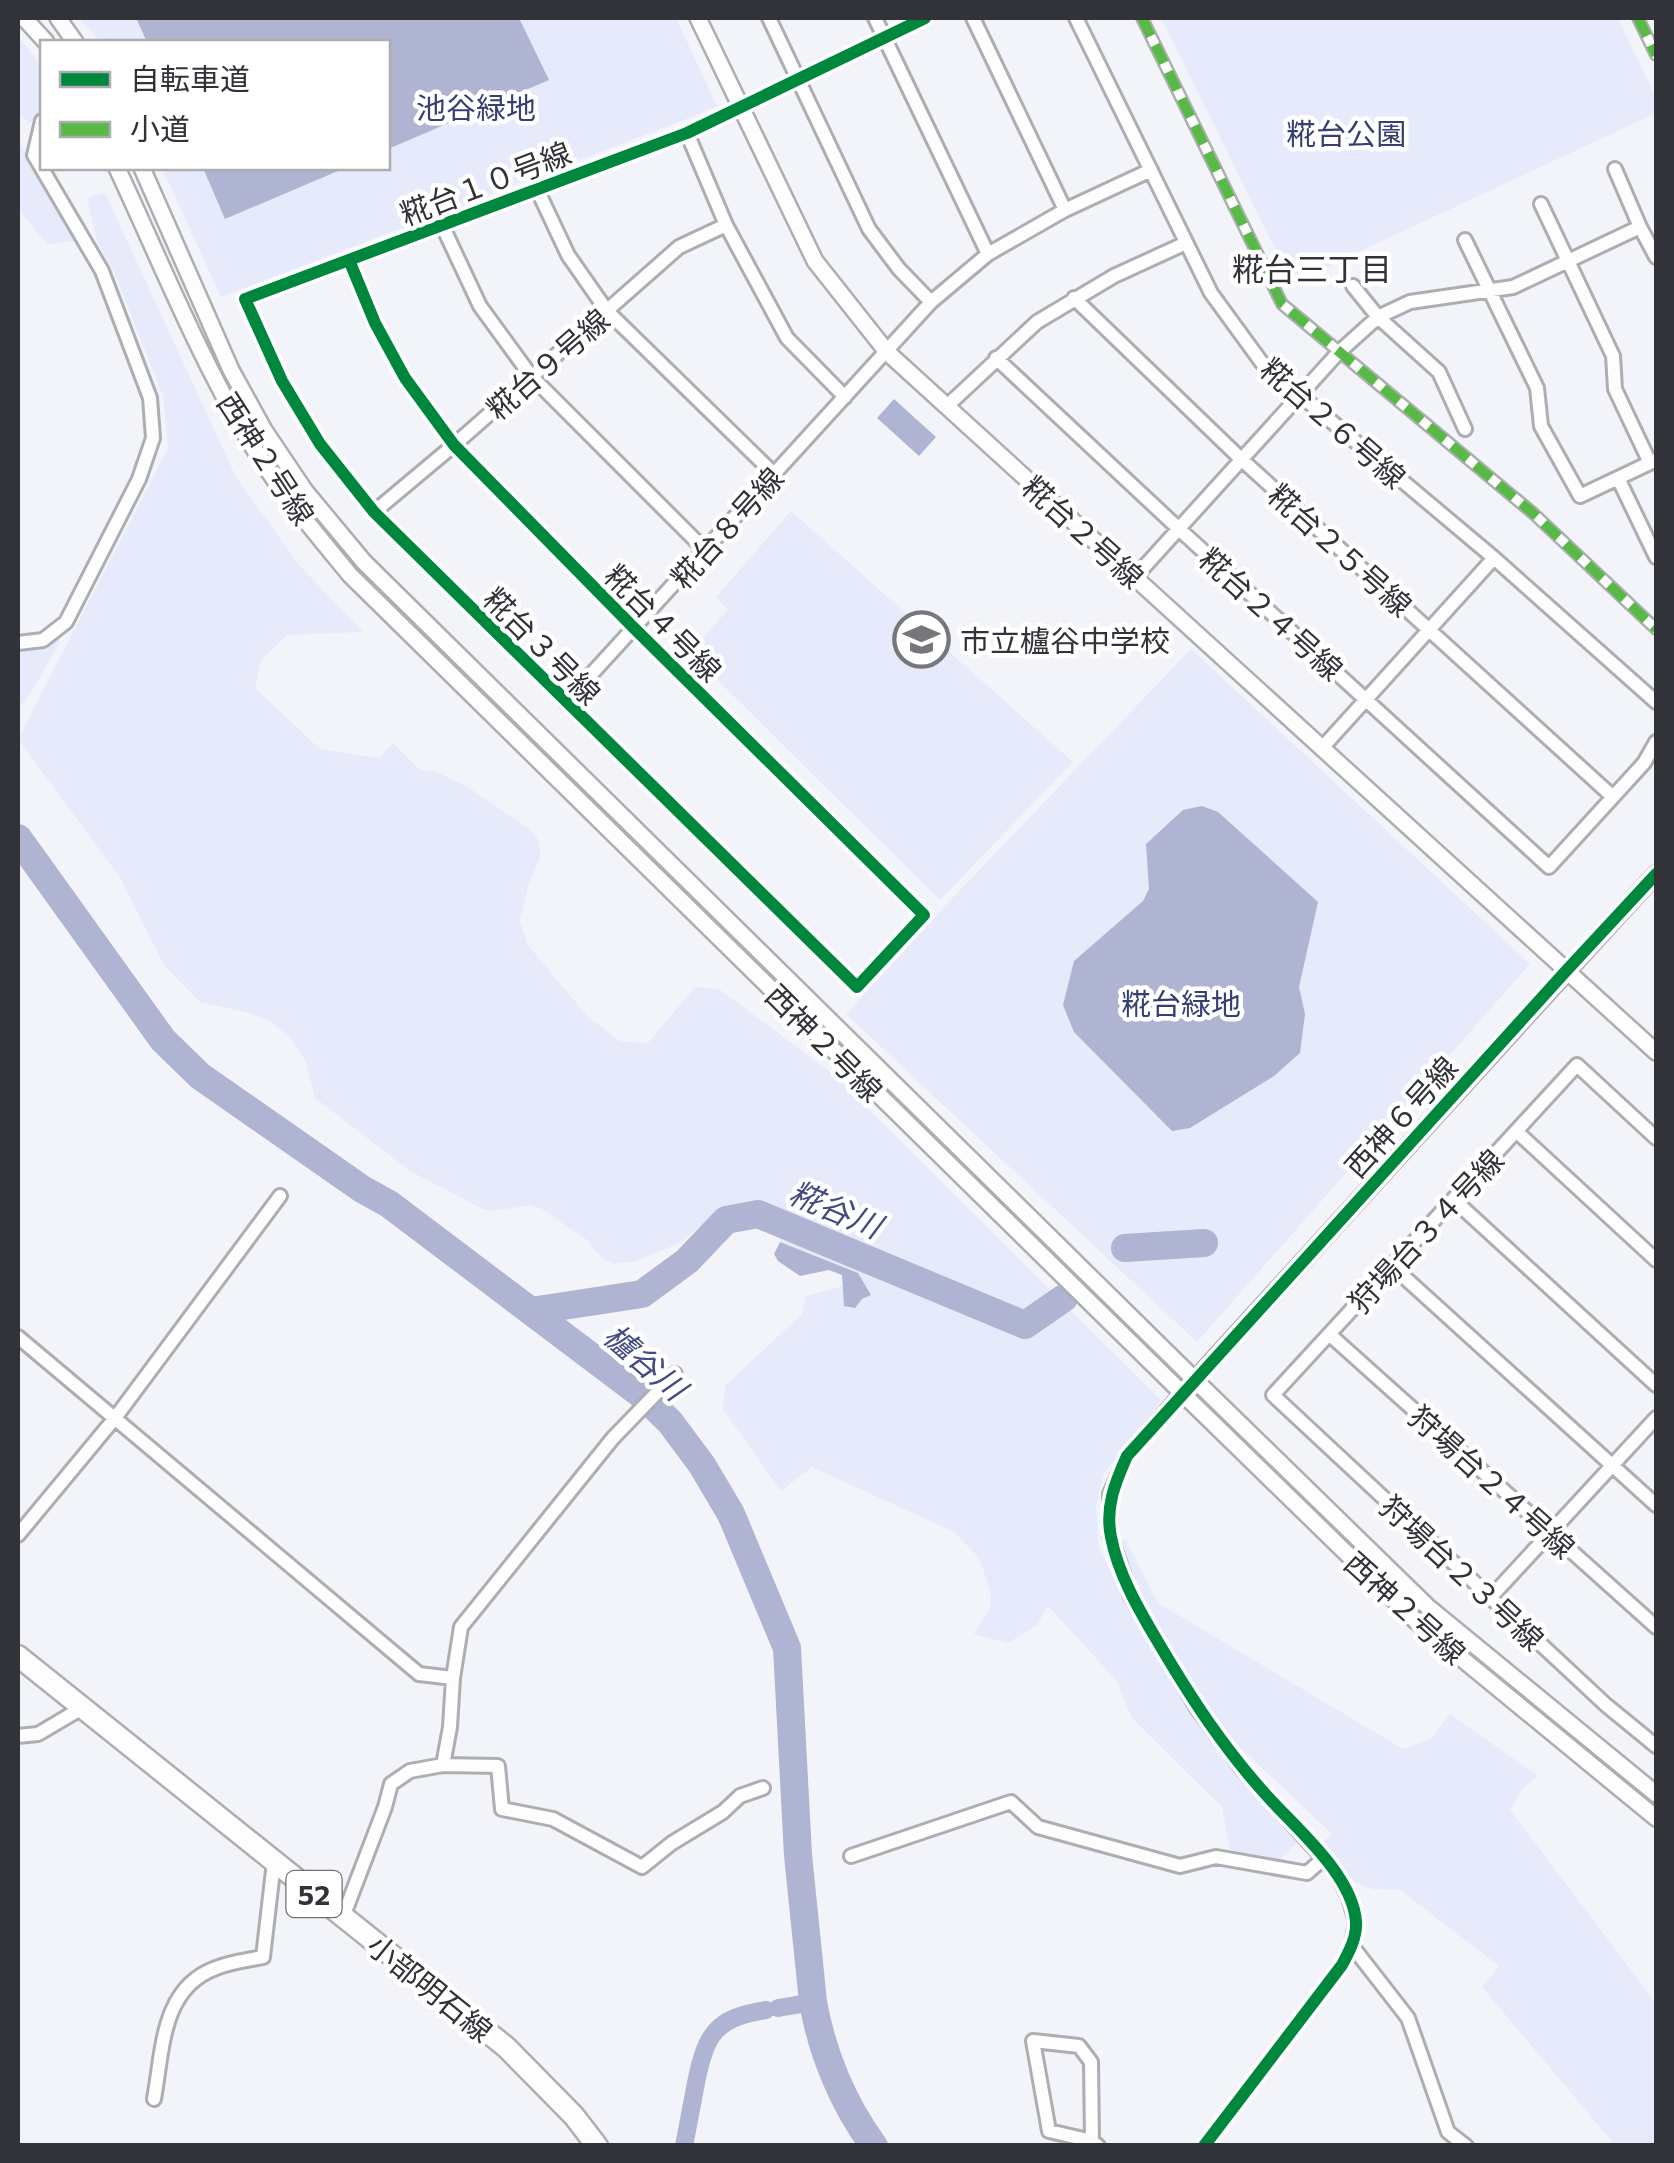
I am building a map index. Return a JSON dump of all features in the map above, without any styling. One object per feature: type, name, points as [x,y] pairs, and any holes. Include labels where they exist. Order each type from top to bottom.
[{"type":"main road","name":"小部明石線","points":[[18,1656],[506,2046],[574,2116],[597,2146]]},
{"type":"street","points":[[24,18],[44,40]]},
{"type":"street","points":[[58,18],[74,40]]},
{"type":"street","name":"糀台２号線","points":[[698,18],[815,260],[887,352],[1656,1052]]},
{"type":"street","points":[[769,18],[870,229],[899,269],[931,302]]},
{"type":"street","points":[[875,18],[988,254]]},
{"type":"street","name":"糀台１０号線","points":[[245,299],[687,133],[925,18]]},
{"type":"street","points":[[973,18],[1065,210]]},
{"type":"street","name":"糀台２６号線","points":[[1076,18],[1211,293],[1262,363],[1494,558],[1656,702]]},
{"type":"street","points":[[1142,18],[1282,304],[1534,514],[1656,629]]},
{"type":"street","points":[[1638,18],[1656,55]]},
{"type":"street","points":[[40,130],[34,155],[40,165]]},
{"type":"street","points":[[687,133],[726,224],[787,338],[845,398]]},
{"type":"street","points":[[1616,169],[1656,257]]},
{"type":"street","points":[[18,643],[43,640],[66,622],[140,479],[153,438],[150,398],[102,271],[43,170]]},
{"type":"street","name":"西神２号線","points":[[118,170],[214,378],[248,440],[290,502],[350,574],[1416,1620],[1656,1818]]},
{"type":"street","name":"西神２号線","points":[[143,170],[231,370],[264,430],[305,491],[364,562],[1428,1606],[1656,1794]]},
{"type":"street","name":"糀台８号線","points":[[566,702],[931,302],[988,254],[1065,210],[1151,170]]},
{"type":"street","points":[[537,189],[568,255],[607,311],[774,474]]},
{"type":"street","points":[[1464,240],[1537,388],[1541,426],[1580,496],[1653,462],[1615,388],[1614,356],[1541,204]]},
{"type":"street","name":"糀台９号線","points":[[374,512],[678,247],[726,224]]},
{"type":"street","points":[[442,225],[480,306],[531,376],[705,550]]},
{"type":"street","points":[[1135,577],[1338,353],[1378,317],[1410,302],[1513,286],[1640,227]]},
{"type":"street","points":[[947,406],[1036,322],[1114,276],[1186,243]]},
{"type":"street","name":"糀台４号線","points":[[349,260],[375,324],[405,378],[454,445],[924,915],[857,986]]},
{"type":"street","points":[[1354,286],[1378,317],[1439,372],[1465,429]]},
{"type":"street","name":"糀台２５号線","points":[[1074,298],[1242,460],[1612,796]]},
{"type":"street","name":"糀台３号線","points":[[245,299],[282,381],[320,444],[374,512],[857,986]]},
{"type":"street","name":"糀台２４号線","points":[[996,358],[1550,867],[1612,796]]},
{"type":"street","points":[[1618,478],[1656,557]]},
{"type":"street","points":[[1322,748],[1494,558]]},
{"type":"street","points":[[1612,796],[1644,763],[1656,742]]},
{"type":"street","name":"西神６号線","points":[[1182,1394],[1656,874]]},
{"type":"street","name":"狩場台３４号線","points":[[1273,1395],[1577,1064],[1656,1138]]},
{"type":"street","points":[[1516,1131],[1656,1260]]},
{"type":"street","points":[[18,1534],[115,1418],[280,1196]]},
{"type":"street","points":[[1454,1200],[1656,1384]]},
{"type":"street","points":[[1392,1266],[1656,1504]]},
{"type":"street","name":"狩場台２４号線","points":[[1330,1334],[1656,1626]]},
{"type":"street","points":[[18,1338],[419,1674],[453,1678]]},
{"type":"street","points":[[443,1764],[461,1626],[613,1438],[675,1374]]},
{"type":"street","points":[[1182,1394],[1127,1456],[1110,1494],[1110,1536],[1131,1596],[1197,1708],[1240,1766],[1336,1872],[1356,1922],[1352,1946],[1342,1965],[1204,2146]]},
{"type":"street","name":"狩場台２３号線","points":[[1273,1395],[1606,1705],[1656,1746]]},
{"type":"street","points":[[1490,1598],[1656,1418]]},
{"type":"street","points":[[18,1736],[38,1734],[82,1708]]},
{"type":"street","points":[[343,1917],[386,1807],[391,1784],[410,1771],[443,1764],[498,1766],[502,1809],[553,1818],[642,1866],[723,1812],[740,1796],[763,1788]]},
{"type":"street","points":[[851,1856],[1012,1802],[1038,1827],[1180,1866],[1216,1857],[1308,1873],[1324,1858]]},
{"type":"street","points":[[154,2099],[168,2016],[181,1992],[213,1968],[263,1957],[274,1862]]},
{"type":"street","points":[[1352,1946],[1408,2018],[1448,2132],[1466,2146]]},
{"type":"street","points":[[1033,2041],[1078,2046],[1092,2062],[1095,2143],[1049,2130],[1033,2041]]},
{"type":"green space","name":"池谷緑地","points":[[78,18],[676,18],[717,106],[221,297],[163,170],[390,170],[390,40],[99,40]]},
{"type":"green space","name":"糀台公園","points":[[1161,18],[1618,18],[1656,99],[1656,113],[1292,283]]},
{"type":"green space","points":[[18,36],[40,64],[40,114],[30,123],[18,113]]},
{"type":"green space","points":[[18,140],[74,241],[47,244],[18,211]]},
{"type":"green space","points":[[105,193],[236,477],[299,565],[363,632],[287,635],[261,660],[255,688],[320,749],[379,758],[393,743],[420,770],[434,771],[468,787],[529,829],[537,837],[541,854],[520,920],[527,944],[588,1017],[620,1041],[648,1043],[695,987],[719,989],[833,1074],[1161,1400],[1104,1473],[1096,1507],[1099,1548],[1172,1681],[1221,1758],[1299,1841],[1279,1860],[1230,1851],[1222,1807],[1131,1717],[1117,1681],[1048,1606],[1037,1625],[1008,1643],[974,1634],[990,1608],[991,1595],[980,1559],[954,1532],[812,1467],[781,1491],[722,1408],[726,1385],[802,1314],[806,1296],[843,1286],[844,1306],[871,1295],[858,1273],[780,1242],[783,1219],[765,1207],[717,1212],[680,1243],[636,1261],[614,1264],[542,1209],[530,1205],[483,1209],[410,1171],[315,1098],[306,1062],[292,1040],[272,1022],[200,1002],[164,965],[119,876],[18,739],[168,448],[163,396],[114,272],[98,245],[87,198]]},
{"type":"green space","points":[[791,511],[1073,762],[940,900],[689,652],[728,610],[716,597]]},
{"type":"green space","points":[[59,636],[60,642],[18,708],[18,648],[41,647]]},
{"type":"green space","name":"糀台緑地","points":[[1191,649],[1530,964],[1197,1342],[846,1014]]},
{"type":"green space","points":[[1126,1540],[1158,1603],[1403,1749],[1431,1739],[1450,1714],[1538,1776],[1523,1788],[1510,1810],[1656,2003],[1656,2145],[1615,2145],[1482,1987],[1499,1966],[1400,1890],[1373,1889],[1354,1882],[1323,1842],[1332,1834],[1222,1730],[1159,1629],[1118,1543]]},
{"type":"water","points":[[136,18],[519,18],[549,80],[390,148],[390,40],[146,40]]},
{"type":"water","points":[[204,170],[340,170],[225,219]]},
{"type":"water","points":[[894,399],[936,437],[919,456],[877,418]]},
{"type":"water","points":[[1202,806],[1218,812],[1318,902],[1299,987],[1305,1014],[1300,1053],[1274,1076],[1190,1128],[1172,1131],[1074,1032],[1063,1005],[1074,961],[1143,901],[1149,889],[1146,844],[1183,810]]},
{"type":"water","points":[[780,1242],[858,1273],[871,1295],[855,1308],[844,1306],[842,1275],[829,1270],[800,1276],[778,1261],[774,1254]]},
{"type":"waterway","name":"櫨谷川","points":[[18,838],[163,1040],[200,1076],[389,1204],[642,1395],[670,1422],[702,1465],[731,1514],[787,1648],[798,1855],[813,2002],[835,2077],[874,2146]]},
{"type":"waterway","name":"糀谷川","points":[[531,1311],[642,1294],[687,1261],[726,1220],[758,1214],[1025,1325],[1064,1298]]},
{"type":"waterway","name":"糀谷川","points":[[1125,1248],[1204,1243]]},
{"type":"waterway","points":[[778,2008],[813,2002]]},
{"type":"waterway","points":[[684,2146],[709,2040],[735,2018],[766,2010]]},
{"type":"marked path","points":[[1142,18],[1282,304],[1534,514],[1656,629]]},
{"type":"marked path","points":[[1638,18],[1656,55]]},
{"type":"cycle path","points":[[349,260],[375,323],[405,378],[454,445],[924,915],[857,987],[374,512],[320,444],[282,381],[245,299],[687,133],[925,18]]},
{"type":"cycle path","points":[[1204,2146],[1342,1965],[1354,1939],[1356,1922],[1353,1905],[1335,1871],[1223,1742],[1144,1617],[1114,1551],[1109,1515],[1115,1486],[1127,1456],[1656,874]]},
{"type":"place","name":"市立櫨谷中学校","points":[[921,639]]},
{"type":"district","name":"糀台三丁目","points":[[1312,268]]}]
